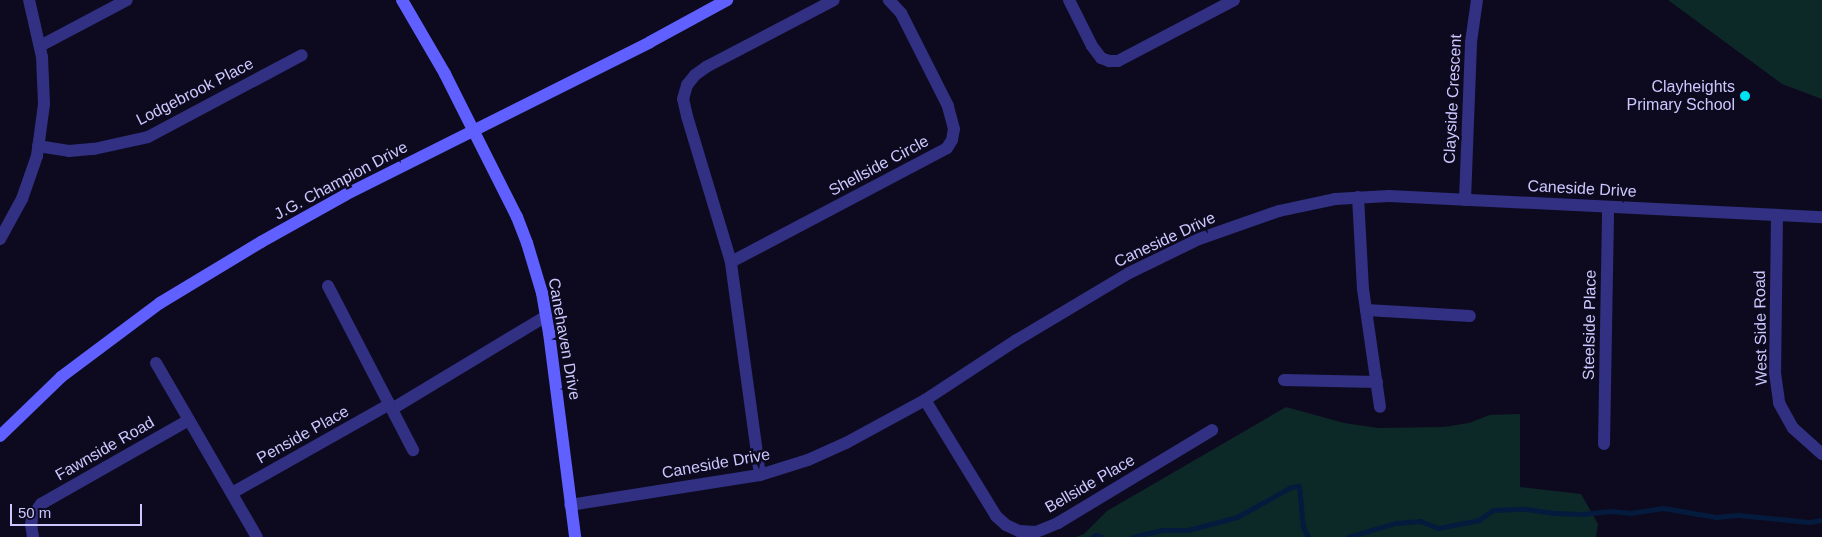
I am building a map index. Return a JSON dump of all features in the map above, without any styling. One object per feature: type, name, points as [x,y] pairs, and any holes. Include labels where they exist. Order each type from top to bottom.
[{"type":"main road","name":"Canehaven Drive","points":[[402,0],[445,74],[517,217],[528,243],[542,293],[546,316],[575,537]]},
{"type":"main road","name":"J.G. Champion Drive","points":[[0,436],[61,376],[160,304],[337,200],[650,42],[727,0]]},
{"type":"street","points":[[0,239],[22,199],[38,146],[44,104],[40,46],[29,0]]},
{"type":"street","points":[[40,46],[127,0]]},
{"type":"street","points":[[760,475],[731,262],[686,116],[684,99],[687,86],[695,75],[706,67],[834,0]]},
{"type":"street","name":"Shellside Circle","points":[[731,262],[947,148],[952,140],[954,129],[948,106],[901,13],[889,0]]},
{"type":"street","points":[[1069,0],[1092,46],[1101,58],[1118,61],[1234,0]]},
{"type":"street","name":"Clayside Crescent","points":[[1464,200],[1471,42],[1478,0]]},
{"type":"street","name":"Lodgebrook Place","points":[[38,146],[69,151],[94,149],[148,137],[302,55]]},
{"type":"street","name":"Caneside Drive","points":[[570,505],[760,475],[808,460],[846,443],[925,400],[1015,341],[1129,273],[1199,239],[1278,211],[1335,199],[1389,196],[1822,217]]},
{"type":"street","points":[[1358,197],[1366,310],[1380,407]]},
{"type":"street","name":"Steelside Place","points":[[1604,444],[1608,207]]},
{"type":"street","name":"West Side Road","points":[[1776,216],[1775,373],[1779,403],[1793,428],[1822,454]]},
{"type":"street","points":[[328,286],[414,450]]},
{"type":"street","points":[[1366,310],[1470,316]]},
{"type":"street","name":"Penside Place","points":[[232,493],[391,407],[546,316]]},
{"type":"street","points":[[156,363],[257,537]]},
{"type":"street","points":[[1284,380],[1377,382]]},
{"type":"street","name":"Bellside Place","points":[[925,400],[996,516],[1006,525],[1018,531],[1036,532],[1058,523],[1212,430]]},
{"type":"street","name":"Fawnside Road","points":[[33,537],[31,525],[33,515],[41,504],[189,420]]},
{"type":"green space","points":[[1668,0],[1822,0],[1822,99],[1782,84]]},
{"type":"green space","points":[[1286,407],[1344,423],[1378,428],[1444,427],[1469,423],[1490,415],[1520,414],[1520,487],[1581,494],[1598,524],[1596,537],[1076,537],[1084,534],[1107,511]]},
{"type":"waterway","points":[[1132,537],[1162,530],[1188,530],[1237,517],[1291,487],[1299,486],[1303,527],[1308,537]]},
{"type":"waterway","points":[[1348,537],[1396,523],[1420,521],[1438,528],[1479,520],[1493,510],[1526,509],[1553,513],[1583,514],[1611,511],[1631,513],[1663,508],[1716,517],[1738,515],[1809,522],[1822,520]]},
{"type":"waterway","points":[[1092,537],[1096,535],[1102,537]]},
{"type":"place","name":"Clayheights Primary School","points":[[1745,96]]}]
